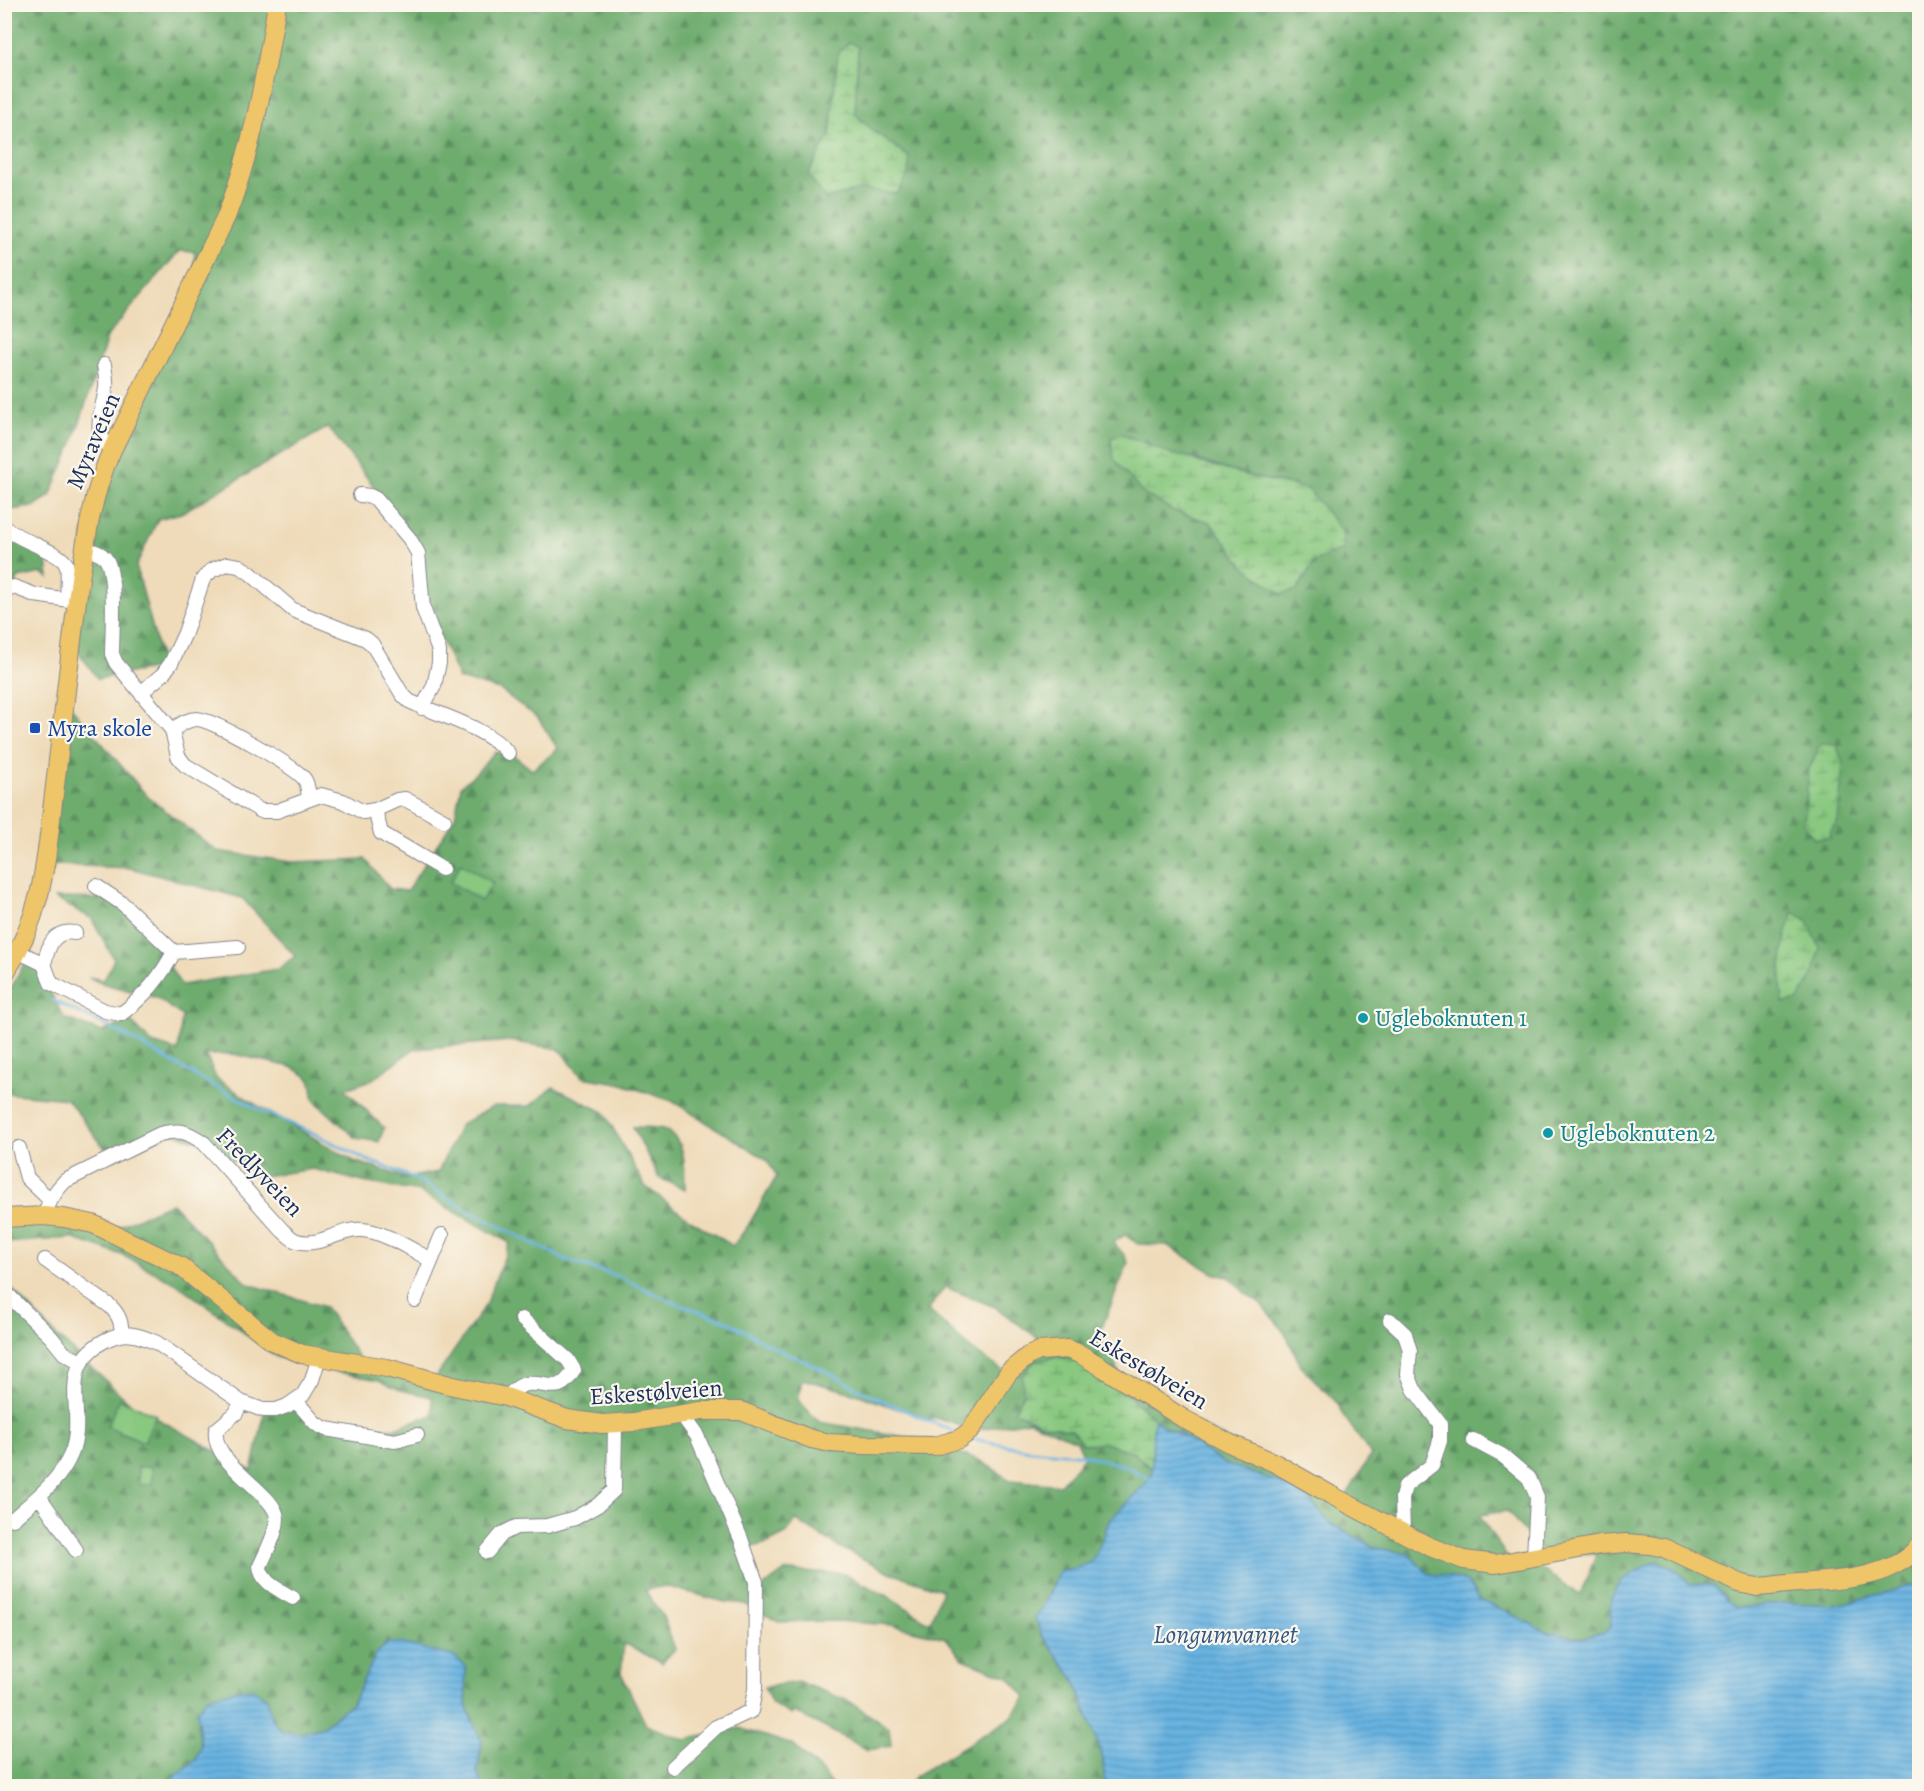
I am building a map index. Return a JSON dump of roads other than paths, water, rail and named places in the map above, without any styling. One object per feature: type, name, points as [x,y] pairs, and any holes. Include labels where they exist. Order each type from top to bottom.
[{"type":"main road","name":"Myraveien","points":[[4,975],[19,952],[34,914],[47,860],[73,603],[98,484],[112,450],[226,217],[238,184],[256,118],[277,4]]},
{"type":"main road","name":"Eskestølveien","points":[[4,1218],[47,1208],[64,1218],[93,1224],[160,1256],[195,1278],[272,1341],[302,1354],[387,1368],[439,1383],[506,1397],[567,1419],[615,1424],[701,1411],[741,1411],[811,1439],[830,1443],[934,1446],[964,1435],[1009,1372],[1018,1364],[1039,1351],[1067,1349],[1090,1360],[1184,1419],[1229,1443],[1275,1463],[1428,1546],[1464,1560],[1488,1564],[1600,1545],[1626,1543],[1650,1545],[1664,1548],[1739,1582],[1757,1587],[1862,1576],[1893,1566],[1920,1545]]},
{"type":"street","points":[[104,364],[106,386],[99,418],[99,431],[107,446],[112,450]]},
{"type":"street","points":[[360,495],[376,499],[409,538],[418,554],[423,608],[439,651],[434,686],[422,708]]},
{"type":"street","points":[[4,527],[15,536],[64,561],[67,570],[66,589],[73,603]]},
{"type":"street","points":[[84,549],[104,556],[112,568],[112,654],[116,663],[172,730],[178,756],[185,765],[261,811],[277,811],[321,795],[330,796],[363,812],[405,799],[444,820]]},
{"type":"street","points":[[142,692],[163,674],[171,663],[185,633],[203,579],[212,570],[226,564],[238,566],[250,573],[293,610],[366,639],[372,644],[402,694],[409,701],[486,734],[501,744],[508,753]]},
{"type":"street","points":[[4,592],[14,587],[35,595],[73,603]]},
{"type":"street","points":[[172,730],[189,720],[199,718],[211,722],[300,774],[307,782],[309,798]]},
{"type":"street","points":[[375,810],[381,833],[442,869]]},
{"type":"street","points":[[96,886],[123,904],[174,952],[238,947]]},
{"type":"street","points":[[75,933],[62,932],[56,936],[47,952],[44,964],[51,983],[105,1011],[121,1014],[138,1002],[163,973],[174,952]]},
{"type":"street","points":[[19,952],[44,964]]},
{"type":"street","name":"Fredlyveien","points":[[47,1208],[56,1189],[65,1181],[160,1134],[177,1130],[190,1134],[204,1143],[282,1230],[296,1241],[325,1240],[348,1231],[363,1229],[382,1235],[431,1260]]},
{"type":"street","points":[[19,1148],[27,1178],[47,1208]]},
{"type":"street","points":[[415,1300],[442,1234]]},
{"type":"street","points":[[45,1260],[110,1306],[118,1314],[122,1334]]},
{"type":"street","points":[[4,1291],[64,1353],[81,1362]]},
{"type":"street","points":[[506,1397],[517,1388],[527,1384],[556,1387],[567,1381],[574,1370],[568,1360],[522,1319]]},
{"type":"street","points":[[1390,1320],[1405,1334],[1410,1351],[1408,1374],[1414,1389],[1440,1424],[1440,1441],[1432,1465],[1405,1486],[1402,1498],[1403,1533]]},
{"type":"street","points":[[13,1520],[39,1496],[64,1467],[71,1454],[77,1421],[74,1390],[76,1375],[81,1362],[94,1348],[122,1334],[137,1335],[157,1343],[241,1402],[263,1410],[276,1410],[296,1401],[308,1389],[319,1357]]},
{"type":"street","points":[[296,1401],[316,1424],[326,1429],[394,1441],[417,1435]]},
{"type":"street","points":[[241,1402],[236,1413],[216,1430],[215,1437],[218,1447],[237,1471],[272,1506],[277,1515],[276,1526],[260,1566],[261,1573],[263,1579],[293,1598]]},
{"type":"street","points":[[673,1767],[716,1727],[751,1711],[755,1689],[756,1582],[741,1539],[697,1436],[681,1414]]},
{"type":"street","points":[[487,1552],[502,1534],[516,1527],[547,1526],[575,1518],[598,1505],[614,1490],[615,1424]]},
{"type":"street","points":[[1473,1440],[1503,1456],[1529,1478],[1537,1497],[1534,1557]]},
{"type":"street","points":[[39,1496],[76,1550]]},
{"type":"water","name":"Longumvannet","points":[[1155,1419],[1164,1427],[1181,1435],[1223,1463],[1278,1482],[1306,1496],[1331,1524],[1376,1548],[1409,1554],[1429,1574],[1467,1582],[1479,1600],[1548,1633],[1582,1638],[1604,1632],[1611,1626],[1611,1600],[1619,1585],[1638,1570],[1658,1561],[1675,1569],[1690,1584],[1713,1585],[1726,1600],[1738,1608],[1785,1603],[1837,1605],[1919,1584],[1919,1786],[1105,1786],[1103,1757],[1075,1680],[1041,1634],[1035,1617],[1061,1571],[1091,1562],[1109,1521],[1150,1479]]},
{"type":"water","points":[[388,1643],[400,1643],[455,1657],[466,1667],[465,1691],[468,1711],[482,1742],[477,1772],[482,1784],[489,1786],[168,1786],[168,1782],[196,1760],[201,1747],[197,1710],[208,1697],[239,1689],[252,1689],[267,1698],[271,1718],[283,1732],[303,1733],[322,1727],[353,1702],[376,1654]]},
{"type":"waterway","points":[[52,1000],[117,1031],[265,1112],[367,1160],[419,1180],[467,1210],[566,1260],[620,1277],[670,1301],[725,1320],[773,1347],[824,1370],[872,1396],[955,1432]]},
{"type":"waterway","points":[[973,1439],[1030,1450],[1085,1455],[1128,1467],[1150,1479]]},
{"type":"place","name":"Myra skole","points":[[35,728]]},
{"type":"place","name":"Ugleboknuten 1","points":[[1363,1018]]},
{"type":"place","name":"Ugleboknuten 2","points":[[1548,1133]]}]
